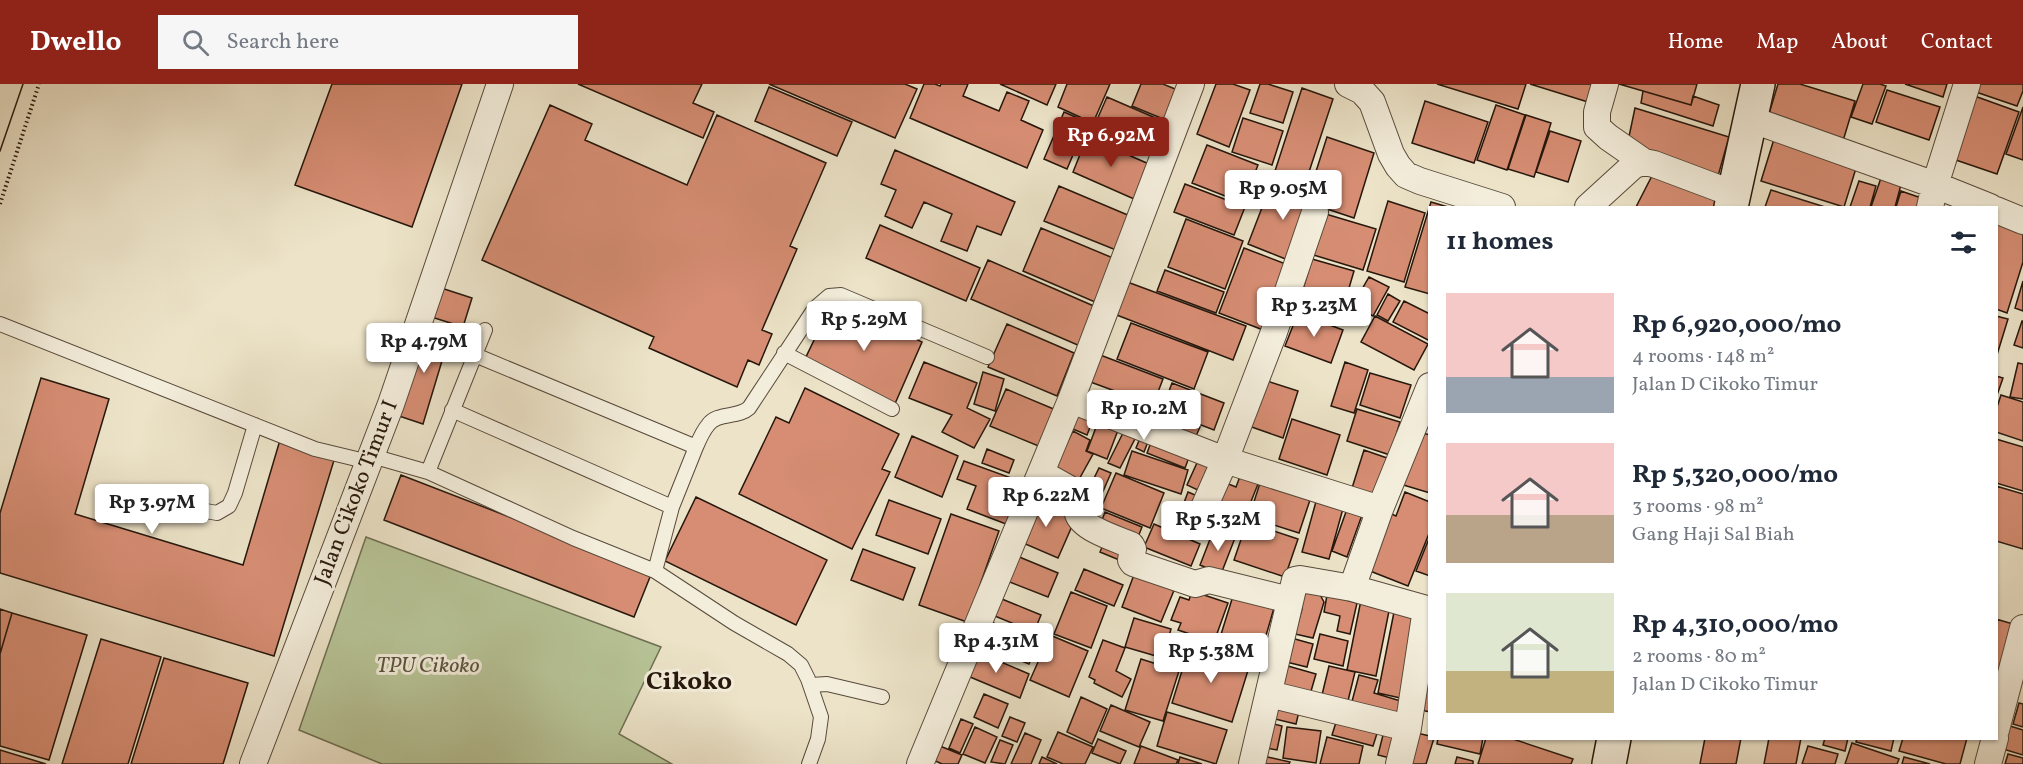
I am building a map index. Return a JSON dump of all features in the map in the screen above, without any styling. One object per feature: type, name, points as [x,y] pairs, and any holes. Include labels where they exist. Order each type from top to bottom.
[{"type":"street","name":"Jalan Cikoko Timur I","points":[[253,764],[370,459],[500,84]]},
{"type":"street","points":[[920,764],[1071,400],[1191,84]]},
{"type":"street","points":[[1348,84],[1362,91],[1372,102],[1391,154],[1406,175],[1499,206]]},
{"type":"street","points":[[1605,84],[1597,127],[1644,162],[1654,164],[1732,200],[1758,84]]},
{"type":"street","points":[[1933,196],[1967,84]]},
{"type":"street","points":[[1750,119],[1933,196],[1985,206]]},
{"type":"street","points":[[1589,206],[1634,165],[1644,162]]},
{"type":"street","points":[[1998,211],[2023,221]]},
{"type":"street","points":[[1202,512],[1225,460],[1294,277],[1315,212]]},
{"type":"street","points":[[1352,588],[1380,509],[1428,391]]},
{"type":"street","points":[[1071,400],[1225,460],[1380,509]]},
{"type":"street","points":[[1041,473],[1073,491],[1078,514],[1091,528],[1131,545],[1133,563],[1195,584],[1209,580],[1293,590]]},
{"type":"street","points":[[1252,764],[1293,590],[1300,579],[1352,588],[1428,609],[1408,728],[1399,764]]},
{"type":"street","points":[[1998,722],[2023,628]]},
{"type":"street","points":[[1269,694],[1408,728]]},
{"type":"street","points":[[1609,764],[1614,740]]},
{"type":"street","points":[[1988,764],[1994,740]]},
{"type":"lane","points":[[655,571],[672,507],[696,447],[710,422],[719,417],[743,413],[749,408],[815,308],[829,296],[841,295],[987,357]]},
{"type":"lane","points":[[0,324],[315,449],[428,472],[573,538],[655,571],[734,623],[788,654],[801,665],[811,685],[821,717],[818,739],[809,764]]},
{"type":"lane","points":[[428,472],[485,330]]},
{"type":"lane","points":[[784,353],[892,409]]},
{"type":"lane","points":[[475,355],[696,447]]},
{"type":"lane","points":[[453,410],[672,507]]},
{"type":"lane","points":[[123,496],[217,513],[229,506],[235,493],[255,425]]},
{"type":"lane","points":[[811,685],[827,684],[882,697]]},
{"type":"path","points":[[0,204],[39,84]]},
{"type":"green space","name":"TPU Cikoko","points":[[366,537],[661,647],[619,734],[672,764],[382,764],[299,730]]},
{"type":"building","points":[[332,84],[462,84],[412,227],[295,185]]},
{"type":"building","points":[[578,84],[702,84],[693,103],[714,112],[703,138]]},
{"type":"building","points":[[769,84],[905,84],[917,89],[895,138]]},
{"type":"building","points":[[924,84],[940,86],[941,84],[968,84],[963,96],[999,111],[1007,92],[1029,101],[1021,120],[1043,130],[1027,168],[910,118]]},
{"type":"building","points":[[1000,84],[1056,84],[1047,105]]},
{"type":"building","points":[[1067,84],[1110,84],[1093,123],[1058,107]]},
{"type":"building","points":[[1141,84],[1163,84],[1180,91],[1168,121],[1132,106]]},
{"type":"building","points":[[1216,84],[1233,84],[1250,90],[1229,147],[1197,134]]},
{"type":"building","points":[[1260,84],[1268,84],[1293,92],[1283,123],[1250,113]]},
{"type":"building","points":[[1437,84],[1526,84],[1518,109]]},
{"type":"building","points":[[1530,84],[1593,84],[1588,102]]},
{"type":"building","points":[[1619,84],[1697,84],[1691,105]]},
{"type":"building","points":[[1778,84],[1800,84],[1855,101],[1843,141],[1768,117]]},
{"type":"building","points":[[1863,84],[1886,86],[1872,124],[1851,117]]},
{"type":"building","points":[[1905,84],[1947,84],[1943,97]]},
{"type":"building","points":[[1972,84],[2023,84],[2023,91],[2017,106],[1970,90]]},
{"type":"building","points":[[769,87],[852,122],[837,156],[755,121]]},
{"type":"building","points":[[1302,88],[1333,99],[1306,181],[1275,171]]},
{"type":"building","points":[[1887,90],[1940,107],[1929,140],[1876,122]]},
{"type":"building","points":[[1643,91],[1691,105],[1693,96],[1719,105],[1713,126],[1641,103]]},
{"type":"building","points":[[1969,94],[2019,112],[1997,174],[1947,157]]},
{"type":"building","points":[[1107,97],[1167,123],[1153,157],[1092,131]]},
{"type":"building","points":[[1425,101],[1488,122],[1474,163],[1412,143]]},
{"type":"building","points":[[550,105],[592,124],[585,140],[687,185],[717,115],[826,163],[790,246],[797,249],[762,330],[772,334],[759,365],[748,360],[737,387],[649,348],[654,337],[482,260]]},
{"type":"building","points":[[1496,105],[1525,115],[1507,170],[1477,160]]},
{"type":"building","points":[[2023,107],[2023,160],[2006,154]]},
{"type":"building","points":[[1635,108],[1729,137],[1718,176],[1627,146]]},
{"type":"building","points":[[1064,112],[1087,122],[1067,169],[1044,159]]},
{"type":"building","points":[[1526,115],[1551,123],[1534,177],[1508,169]]},
{"type":"building","points":[[1243,118],[1283,131],[1272,165],[1232,152]]},
{"type":"building","points":[[1550,131],[1581,141],[1568,182],[1536,172]]},
{"type":"building","points":[[1087,137],[1149,164],[1134,199],[1073,172]]},
{"type":"building","points":[[1327,137],[1374,153],[1354,218],[1327,209],[1333,191],[1312,184]]},
{"type":"building","points":[[1774,139],[1857,165],[1844,206],[1761,181]]},
{"type":"building","points":[[1207,145],[1258,165],[1243,203],[1192,183]]},
{"type":"building","points":[[895,150],[1015,202],[1001,235],[977,226],[967,251],[941,241],[952,214],[924,202],[912,228],[885,216],[896,190],[881,184]]},
{"type":"building","points":[[1655,170],[1729,199],[1727,206],[1637,206]]},
{"type":"building","points":[[1882,175],[1902,181],[1895,206],[1871,206]]},
{"type":"building","points":[[1273,179],[1318,197],[1293,262],[1248,244]]},
{"type":"building","points":[[1859,181],[1876,186],[1870,206],[1850,206]]},
{"type":"building","points":[[1185,184],[1245,207],[1234,235],[1174,212]]},
{"type":"building","points":[[1059,186],[1130,216],[1116,250],[1044,221]]},
{"type":"building","points":[[1771,190],[1822,206],[1765,206]]},
{"type":"building","points":[[1901,191],[1930,201],[1928,206],[1896,206]]},
{"type":"building","points":[[1388,201],[1425,213],[1404,282],[1367,271]]},
{"type":"building","points":[[1431,202],[1445,206],[1430,206]]},
{"type":"building","points":[[1319,212],[1376,229],[1363,270],[1307,253]]},
{"type":"building","points":[[1428,212],[1428,293],[1405,287]]},
{"type":"building","points":[[1186,219],[1243,241],[1225,289],[1168,267]]},
{"type":"building","points":[[1998,221],[2023,228],[2023,262],[2007,313],[1998,310]]},
{"type":"building","points":[[880,225],[980,268],[966,301],[866,258]]},
{"type":"building","points":[[1041,228],[1113,258],[1095,302],[1023,271]]},
{"type":"building","points":[[1244,248],[1296,268],[1271,333],[1219,313]]},
{"type":"building","points":[[1312,259],[1354,271],[1339,322],[1297,309]]},
{"type":"building","points":[[988,260],[1096,307],[1080,346],[971,299]]},
{"type":"building","points":[[1165,270],[1224,292],[1216,313],[1157,291]]},
{"type":"building","points":[[1369,277],[1389,287],[1373,316],[1353,305]]},
{"type":"building","points":[[1122,280],[1246,326],[1233,360],[1109,312]]},
{"type":"building","points":[[2023,281],[2023,311],[2015,308]]},
{"type":"building","points":[[432,285],[472,298],[463,327],[422,314]]},
{"type":"building","points":[[1388,294],[1400,301],[1388,321],[1377,315]]},
{"type":"building","points":[[834,299],[922,342],[894,406],[804,361]]},
{"type":"building","points":[[1404,301],[1428,313],[1428,340],[1393,322]]},
{"type":"building","points":[[1298,313],[1343,330],[1331,363],[1285,346]]},
{"type":"building","points":[[1375,316],[1428,344],[1414,370],[1361,342]]},
{"type":"building","points":[[1998,316],[2008,319],[1998,352]]},
{"type":"building","points":[[2023,321],[2023,348],[2014,345]]},
{"type":"building","points":[[425,323],[451,331],[423,424],[396,415]]},
{"type":"building","points":[[1131,323],[1208,352],[1194,389],[1117,359]]},
{"type":"building","points":[[1007,324],[1074,353],[1057,396],[988,367]]},
{"type":"building","points":[[1095,353],[1163,379],[1153,405],[1085,380]]},
{"type":"building","points":[[924,362],[977,383],[967,408],[990,419],[974,448],[942,432],[952,415],[909,398]]},
{"type":"building","points":[[1345,362],[1368,370],[1354,413],[1331,406]]},
{"type":"building","points":[[2018,363],[2023,364],[2023,399],[2010,397]]},
{"type":"building","points":[[983,372],[1004,379],[995,411],[974,404]]},
{"type":"building","points":[[1370,373],[1411,385],[1400,418],[1360,405]]},
{"type":"building","points":[[1998,377],[2003,378],[1998,392]]},
{"type":"building","points":[[41,378],[109,399],[75,514],[243,565],[280,440],[335,457],[274,656],[0,573],[0,513]]},
{"type":"building","points":[[1261,379],[1298,391],[1283,438],[1246,425]]},
{"type":"building","points":[[1172,383],[1224,403],[1214,430],[1162,410]]},
{"type":"building","points":[[805,388],[899,434],[882,469],[890,472],[852,549],[739,494],[776,417],[789,423]]},
{"type":"building","points":[[1006,389],[1056,410],[1041,447],[990,426]]},
{"type":"building","points":[[2001,395],[2023,402],[2023,441],[1998,433],[1998,404]]},
{"type":"building","points":[[1074,403],[1096,412],[1087,435],[1066,426]]},
{"type":"building","points":[[1155,408],[1200,427],[1192,445],[1148,425]]},
{"type":"building","points":[[1357,409],[1400,422],[1390,455],[1347,441]]},
{"type":"building","points":[[1100,417],[1120,425],[1107,459],[1087,451]]},
{"type":"building","points":[[1292,419],[1340,435],[1327,475],[1279,459]]},
{"type":"building","points":[[1127,425],[1139,431],[1120,468],[1108,463]]},
{"type":"building","points":[[1073,431],[1090,440],[1086,451],[1093,454],[1077,483],[1053,471]]},
{"type":"building","points":[[1143,431],[1151,434],[1144,452],[1136,448]]},
{"type":"building","points":[[1416,431],[1428,434],[1428,492],[1400,484]]},
{"type":"building","points":[[912,436],[958,456],[942,497],[895,477]]},
{"type":"building","points":[[1153,437],[1191,452],[1185,468],[1147,453]]},
{"type":"building","points":[[1998,440],[2023,447],[2023,491],[1998,484]]},
{"type":"building","points":[[987,449],[1014,460],[1009,473],[982,463]]},
{"type":"building","points":[[1364,450],[1390,459],[1378,496],[1352,488]]},
{"type":"building","points":[[1132,451],[1188,470],[1181,494],[1124,475]]},
{"type":"building","points":[[1201,454],[1217,461],[1202,492],[1187,485]]},
{"type":"building","points":[[964,461],[1022,482],[1006,524],[967,509],[976,486],[957,479]]},
{"type":"building","points":[[1099,468],[1111,473],[1094,512],[1080,507]]},
{"type":"building","points":[[1242,471],[1260,479],[1242,524],[1208,511],[1221,481],[1236,487]]},
{"type":"building","points":[[1116,473],[1164,493],[1150,528],[1101,508]]},
{"type":"building","points":[[1263,474],[1313,491],[1299,533],[1249,517]]},
{"type":"building","points":[[401,475],[652,572],[634,617],[384,520]]},
{"type":"building","points":[[1998,487],[2023,494],[2023,549],[1998,542]]},
{"type":"building","points":[[1188,492],[1202,498],[1193,522],[1179,516]]},
{"type":"building","points":[[1405,492],[1428,501],[1428,536],[1408,586],[1365,569],[1387,512],[1396,516]]},
{"type":"building","points":[[696,497],[827,560],[796,625],[665,561]]},
{"type":"building","points":[[1035,498],[1076,517],[1058,558],[1016,540]]},
{"type":"building","points":[[1317,498],[1344,505],[1329,559],[1302,552]]},
{"type":"building","points":[[889,500],[941,519],[928,554],[876,535]]},
{"type":"building","points":[[1347,509],[1362,515],[1347,557],[1332,551]]},
{"type":"building","points":[[1105,512],[1142,527],[1136,542],[1099,528]]},
{"type":"building","points":[[951,514],[999,531],[967,622],[919,605]]},
{"type":"building","points":[[1169,515],[1199,526],[1194,538],[1164,526]]},
{"type":"building","points":[[1247,522],[1298,539],[1285,577],[1234,560]]},
{"type":"building","points":[[1154,524],[1200,544],[1191,566],[1144,547]]},
{"type":"building","points":[[1214,529],[1235,538],[1221,574],[1200,565]]},
{"type":"building","points":[[1106,538],[1129,547],[1124,562],[1100,552]]},
{"type":"building","points":[[1428,541],[1428,575],[1416,571]]},
{"type":"building","points":[[863,549],[915,568],[903,600],[851,580]]},
{"type":"building","points":[[1012,554],[1058,573],[1048,597],[1002,579]]},
{"type":"building","points":[[1084,569],[1123,585],[1114,606],[1075,590]]},
{"type":"building","points":[[1135,572],[1175,588],[1161,622],[1122,607]]},
{"type":"building","points":[[1299,585],[1318,591],[1324,602],[1313,638],[1295,634],[1302,609],[1292,605]]},
{"type":"building","points":[[1192,591],[1228,603],[1214,642],[1178,630],[1181,623],[1171,620],[1180,597],[1189,600]]},
{"type":"building","points":[[1071,592],[1107,606],[1091,648],[1054,634]]},
{"type":"building","points":[[1327,595],[1357,603],[1350,634],[1337,631],[1340,616],[1324,612]]},
{"type":"building","points":[[1362,595],[1391,601],[1376,676],[1347,670]]},
{"type":"building","points":[[1233,596],[1274,608],[1260,656],[1218,644]]},
{"type":"building","points":[[997,597],[1041,615],[1034,632],[990,614]]},
{"type":"building","points":[[1395,607],[1423,613],[1405,699],[1378,693]]},
{"type":"building","points":[[0,609],[12,613],[0,654]]},
{"type":"building","points":[[12,613],[87,635],[49,760],[0,746],[0,654]]},
{"type":"building","points":[[1134,618],[1171,629],[1163,658],[1125,647]]},
{"type":"building","points":[[986,620],[1038,641],[1029,664],[977,643]]},
{"type":"building","points":[[1998,620],[2013,624],[1998,669]]},
{"type":"building","points":[[1320,634],[1348,641],[1343,666],[1314,659]]},
{"type":"building","points":[[1050,635],[1088,651],[1069,697],[1030,680]]},
{"type":"building","points":[[1284,636],[1313,644],[1307,667],[1278,660]]},
{"type":"building","points":[[101,639],[161,657],[128,764],[62,764]]},
{"type":"building","points":[[1103,640],[1125,648],[1116,671],[1131,679],[1122,697],[1094,683],[1095,680],[1089,677]]},
{"type":"building","points":[[1190,645],[1250,664],[1232,722],[1172,703]]},
{"type":"building","points":[[973,650],[1029,674],[1020,698],[963,674]]},
{"type":"building","points":[[164,658],[248,683],[223,764],[131,764]]},
{"type":"building","points":[[1141,659],[1179,671],[1163,721],[1125,710]]},
{"type":"building","points":[[1281,664],[1316,674],[1309,698],[1274,688]]},
{"type":"building","points":[[1329,666],[1355,672],[1347,705],[1321,699]]},
{"type":"building","points":[[1428,667],[1428,712],[1417,709]]},
{"type":"building","points":[[1359,675],[1378,680],[1374,693],[1404,702],[1399,722],[1350,709]]},
{"type":"building","points":[[984,694],[1008,704],[998,728],[974,717]]},
{"type":"building","points":[[1081,697],[1107,709],[1092,744],[1067,732]]},
{"type":"building","points":[[1280,699],[1301,703],[1296,724],[1275,719]]},
{"type":"building","points":[[2019,703],[2023,704],[2023,727],[2013,724]]},
{"type":"building","points":[[1111,705],[1150,722],[1139,747],[1100,731]]},
{"type":"building","points":[[1167,712],[1227,730],[1216,764],[1157,746]]},
{"type":"building","points":[[1338,716],[1379,727],[1373,746],[1332,735]]},
{"type":"building","points":[[1010,717],[1025,723],[1017,742],[1002,736]]},
{"type":"building","points":[[961,719],[973,724],[960,753],[949,748]]},
{"type":"building","points":[[1266,722],[1282,726],[1277,750],[1261,747]]},
{"type":"building","points":[[2010,726],[2023,730],[2023,755],[2003,749]]},
{"type":"building","points":[[975,727],[997,737],[985,763],[963,754]]},
{"type":"building","points":[[1287,727],[1321,731],[1316,763],[1283,758]]},
{"type":"building","points":[[1385,727],[1402,732],[1394,759],[1378,755]]},
{"type":"building","points":[[1058,732],[1093,747],[1085,764],[1063,764],[1047,757]]},
{"type":"building","points":[[1025,733],[1041,740],[1031,764],[1011,764]]},
{"type":"building","points":[[1417,733],[1428,736],[1428,740],[1433,740],[1426,764],[1407,764]]},
{"type":"building","points":[[1327,737],[1363,746],[1359,764],[1320,764]]},
{"type":"building","points":[[1098,739],[1126,751],[1120,764],[1092,753]]},
{"type":"building","points":[[1000,740],[1013,745],[1005,764],[991,762]]},
{"type":"building","points":[[1438,740],[1483,740],[1480,754],[1437,744]]},
{"type":"building","points":[[1485,740],[1516,740],[1573,759],[1571,764],[1478,764]]},
{"type":"building","points":[[1705,740],[1741,740],[1736,764],[1700,764]]},
{"type":"building","points":[[1769,740],[1801,740],[1796,764],[1764,764]]},
{"type":"building","points":[[1824,740],[1848,740],[1845,751],[1823,745]]},
{"type":"building","points":[[1856,740],[1894,740],[1891,751],[1856,742]]},
{"type":"building","points":[[1902,740],[1966,740],[1960,764],[1946,764],[1899,751]]},
{"type":"building","points":[[1852,743],[1899,759],[1897,764],[1845,764]]},
{"type":"building","points":[[935,744],[962,755],[958,764],[942,764],[929,758]]},
{"type":"building","points":[[1141,746],[1178,760],[1176,764],[1134,764]]},
{"type":"building","points":[[1808,746],[1838,754],[1835,764],[1802,764]]},
{"type":"building","points":[[0,750],[46,764],[0,764]]},
{"type":"building","points":[[2008,754],[2023,758],[2023,764],[2005,764]]},
{"type":"building","points":[[1259,755],[1290,762],[1289,764],[1257,764]]},
{"type":"building","points":[[1042,757],[1057,764],[1039,764]]},
{"type":"building","points":[[1180,757],[1202,764],[1178,764]]},
{"type":"building","points":[[1457,757],[1473,761],[1473,764],[1455,764]]},
{"type":"building","points":[[1904,757],[1930,764],[1902,764]]},
{"type":"tram line","points":[[0,151],[23,84]]},
{"type":"district","name":"Cikoko","points":[[689,682]]}]
